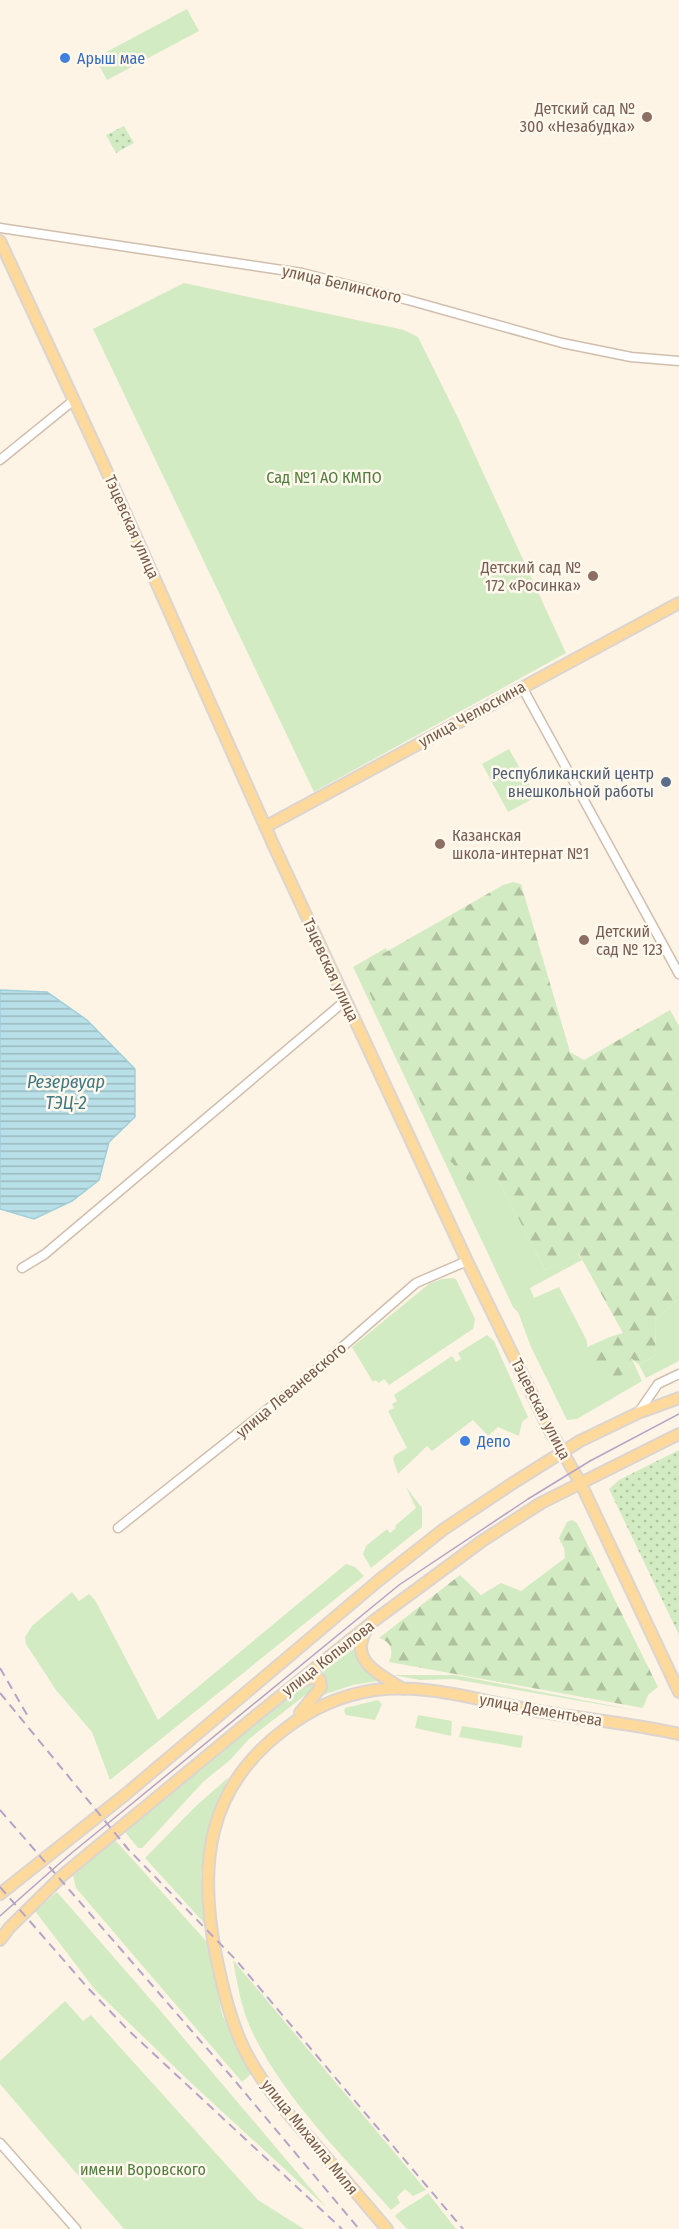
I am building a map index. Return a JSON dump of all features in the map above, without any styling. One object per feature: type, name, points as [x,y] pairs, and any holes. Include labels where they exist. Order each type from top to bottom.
[{"type":"main road","name":"Тэцевская улица","points":[[0,241],[74,400],[265,827],[467,1261],[548,1427],[580,1484],[679,1692]]},
{"type":"main road","name":"улица Челюскина","points":[[265,827],[679,603]]},
{"type":"main road","name":"улица Копылова","points":[[0,1894],[126,1794],[378,1581],[444,1529],[580,1441],[638,1413],[679,1398]]},
{"type":"main road","name":"улица Копылова","points":[[0,1940],[5,1929],[63,1875],[369,1624],[490,1535],[541,1503],[679,1434]]},
{"type":"main road","points":[[369,1624],[360,1641],[361,1655],[372,1669],[403,1689]]},
{"type":"main road","points":[[291,1724],[321,1687],[320,1680],[316,1678],[296,1683]]},
{"type":"main road","name":"улица Михаила Миля","points":[[387,2229],[292,2118],[251,2060],[232,2021],[223,1990],[212,1936],[207,1881],[208,1856],[221,1809],[229,1792],[250,1761],[272,1738],[314,1709],[334,1701],[376,1690],[403,1689]]},
{"type":"main road","name":"улица Дементьева","points":[[403,1689],[442,1692],[535,1711],[679,1734]]},
{"type":"street","name":"улица Белинского","points":[[0,228],[302,273],[562,343],[631,357],[679,361]]},
{"type":"street","points":[[0,460],[74,400]]},
{"type":"street","points":[[522,687],[679,974]]},
{"type":"street","points":[[22,1268],[45,1254],[345,1000]]},
{"type":"street","name":"улица Леваневского","points":[[118,1528],[307,1378],[416,1283],[467,1261]]},
{"type":"street","name":"улица Копылова","points":[[638,1413],[658,1384],[679,1374]]},
{"type":"street","points":[[0,2143],[76,2229]]},
{"type":"green space","points":[[187,9],[199,31],[107,80],[95,58]]},
{"type":"green space","points":[[124,126],[134,143],[116,153],[106,135]]},
{"type":"green space","name":"Сад №1 АО КМПО","points":[[184,283],[404,330],[418,337],[458,418],[566,653],[314,792],[93,329]]},
{"type":"green space","points":[[509,749],[536,797],[508,812],[482,764]]},
{"type":"green space","points":[[513,882],[521,884],[570,1052],[584,1060],[670,1010],[679,1026],[679,1299],[655,1320],[656,1355],[639,1365],[631,1358],[627,1372],[613,1380],[601,1382],[589,1362],[587,1347],[623,1333],[579,1254],[545,1270],[498,1179],[472,1185],[445,1155],[358,968],[503,885]]},
{"type":"green space","points":[[386,948],[494,1174],[545,1270],[578,1254],[582,1260],[530,1288],[534,1298],[559,1287],[587,1341],[587,1347],[631,1357],[642,1381],[577,1419],[567,1420],[531,1347],[518,1312],[513,1307],[353,967]]},
{"type":"green space","points":[[456,1279],[475,1319],[473,1329],[389,1385],[384,1379],[379,1383],[375,1380],[373,1382],[352,1347],[430,1283]]},
{"type":"green space","points":[[679,1299],[679,1361],[646,1378],[639,1365],[656,1355],[655,1320]]},
{"type":"green space","points":[[487,1335],[494,1341],[528,1417],[522,1422],[519,1436],[498,1427],[488,1436],[473,1420],[432,1451],[427,1446],[398,1474],[393,1459],[395,1455],[407,1448],[388,1411],[394,1408],[392,1404],[397,1401],[394,1395],[452,1356],[456,1362],[461,1359],[458,1353]]},
{"type":"green space","points":[[679,1450],[679,1635],[609,1489],[619,1480]]},
{"type":"green space","points":[[406,1487],[422,1508],[422,1527],[371,1568],[363,1554],[366,1546],[387,1529],[390,1533],[416,1508]]},
{"type":"green space","points":[[572,1520],[577,1523],[658,1687],[648,1695],[643,1708],[389,1662],[391,1654],[389,1644],[379,1638],[460,1575],[481,1595],[501,1583],[521,1591],[565,1558],[564,1548],[559,1538],[567,1522]]},
{"type":"green space","points":[[346,1564],[355,1567],[364,1576],[110,1780],[92,1732],[56,1690],[26,1644],[25,1637],[32,1626],[72,1592],[79,1601],[89,1594],[95,1600],[158,1720]]},
{"type":"green space","points":[[357,1647],[384,1680],[353,1685],[314,1698],[325,1681],[322,1673],[319,1672]]},
{"type":"green space","points":[[393,1675],[455,1675],[644,1712],[453,1679],[420,1680]]},
{"type":"green space","points":[[312,1681],[316,1685],[313,1689],[249,1739],[230,1760],[203,1782],[142,1848],[138,1848],[124,1831],[297,1687]]},
{"type":"green space","points":[[378,1700],[382,1704],[375,1720],[346,1715],[344,1711],[345,1708]]},
{"type":"green space","points":[[418,1715],[452,1721],[451,1736],[415,1728]]},
{"type":"green space","points":[[462,1726],[523,1736],[521,1748],[459,1737]]},
{"type":"green space","points":[[229,1777],[216,1805],[201,1873],[206,1925],[145,1858],[196,1806]]},
{"type":"green space","points":[[115,1840],[207,1942],[222,2014],[251,2074],[242,2082],[76,1888],[73,1876]]},
{"type":"green space","points":[[57,1892],[327,2208],[189,2081],[96,1991],[35,1911]]},
{"type":"green space","points":[[233,1960],[426,2190],[413,2196],[405,2189],[397,2197],[400,2203],[391,2210],[295,2101],[263,2053],[250,2027],[242,2003]]},
{"type":"green space","name":"имени Воровского","points":[[65,2001],[83,2021],[91,2015],[258,2200],[304,2229],[124,2229],[0,2084],[0,2061]]},
{"type":"green space","points":[[428,2193],[456,2229],[407,2229],[395,2216]]},
{"type":"water","name":"Резервуар ТЭЦ-2","points":[[0,990],[47,992],[87,1020],[135,1069],[135,1117],[109,1142],[99,1180],[72,1201],[34,1219],[0,1209]]},
{"type":"tram line","points":[[0,1916],[68,1856],[399,1585],[528,1499],[590,1461],[679,1414]]},
{"type":"railway","points":[[0,1668],[30,1720]]},
{"type":"railway","points":[[0,1693],[128,1849],[236,1960],[463,2229]]},
{"type":"railway","points":[[0,1810],[230,2075],[359,2229]]},
{"type":"railway","points":[[0,1887],[87,1987],[127,2029],[342,2229]]},
{"type":"place","name":"Арыш мае","points":[[65,58]]},
{"type":"place","name":"Детский сад № 300 «Незабудка»","points":[[647,117]]},
{"type":"place","name":"Детский сад № 172 «Росинка»","points":[[593,576]]},
{"type":"place","name":"Республиканский центр внешкольной работы","points":[[666,782]]},
{"type":"place","name":"Казанская школа-интернат №1","points":[[440,844]]},
{"type":"place","name":"Детский сад № 123","points":[[584,940]]},
{"type":"place","name":"Депо","points":[[465,1441]]}]
